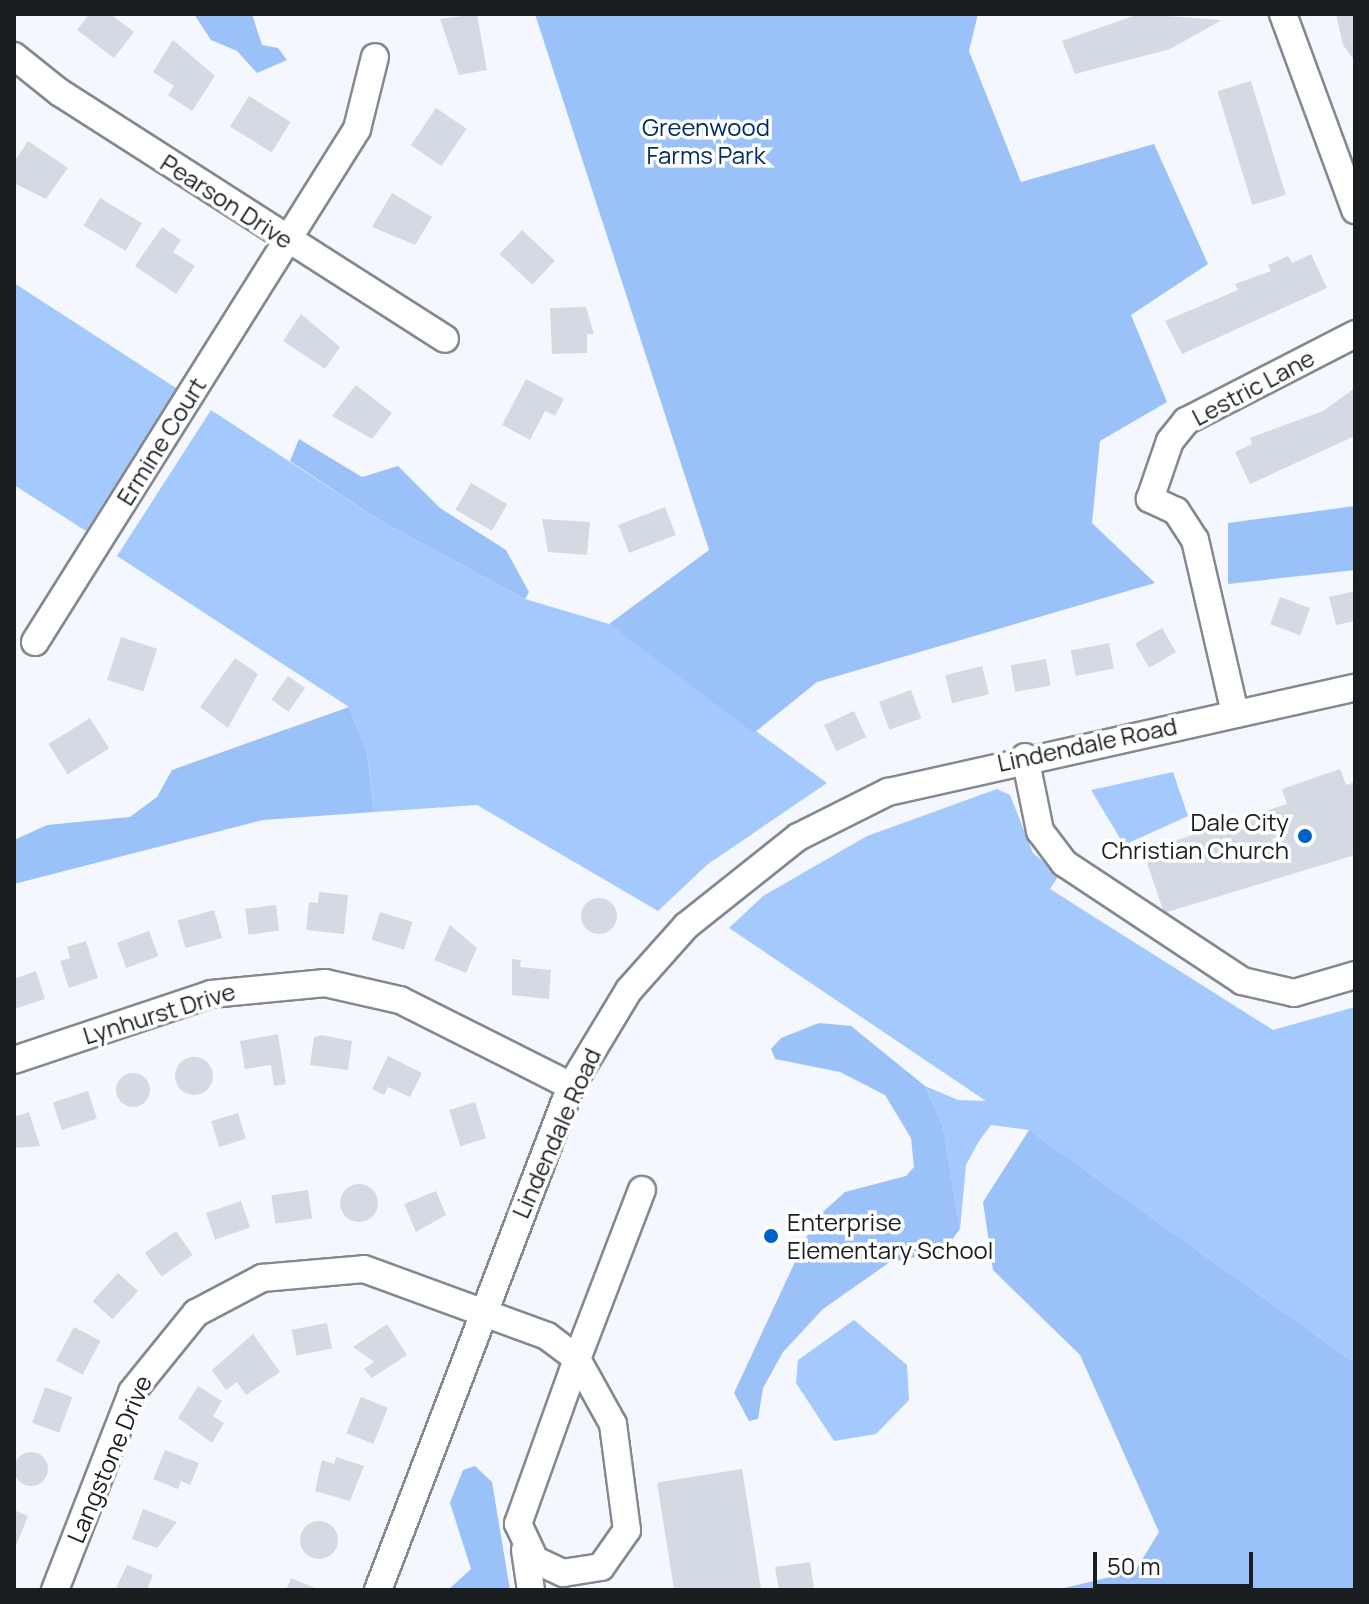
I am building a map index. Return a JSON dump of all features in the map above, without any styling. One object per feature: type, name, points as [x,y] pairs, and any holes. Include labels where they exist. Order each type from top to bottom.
[{"type":"street","points":[[1283,14],[1355,210]]},
{"type":"street","name":"Pearson Drive","points":[[14,56],[287,241],[445,339]]},
{"type":"street","name":"Ermine Court","points":[[35,642],[357,129],[375,57]]},
{"type":"street","name":"Lestric Lane","points":[[1235,713],[1195,540],[1176,511],[1150,499],[1170,441],[1186,421],[1355,334]]},
{"type":"street","name":"Lindendale Road","points":[[378,1590],[571,1086],[647,968],[750,869],[888,792],[1025,757],[1355,688]]},
{"type":"street","points":[[1025,757],[1040,831],[1064,863],[1242,981],[1294,993],[1355,975]]},
{"type":"street","name":"Lynhurst Drive","points":[[14,1060],[211,994],[325,983],[400,1000],[571,1086]]},
{"type":"street","points":[[531,1590],[520,1516],[642,1190]]},
{"type":"street","name":"Langstone Drive","points":[[55,1590],[132,1392],[196,1313],[262,1278],[330,1267],[398,1277],[547,1336],[577,1359]]},
{"type":"street","points":[[525,1550],[549,1569],[580,1573],[601,1567],[623,1545],[613,1424],[577,1359]]},
{"type":"shaded area","points":[[14,283],[176,388],[86,531],[14,485]]},
{"type":"shaded area","points":[[211,410],[379,520],[525,599],[609,624],[827,783],[708,864],[658,911],[477,805],[374,812],[367,752],[349,707],[117,556]]},
{"type":"shaded area","points":[[1173,772],[1188,816],[1124,845],[1091,790]]},
{"type":"shaded area","points":[[997,789],[1010,795],[1033,853],[1059,875],[1050,889],[1273,1030],[1355,1007],[1355,1363],[1029,1130],[991,1125],[979,1141],[966,1165],[960,1229],[943,1126],[925,1086],[958,1100],[986,1101],[729,928],[763,896],[867,836]]},
{"type":"shaded area","points":[[854,1320],[907,1365],[909,1400],[876,1434],[834,1441],[796,1383],[798,1360]]},
{"type":"green space","points":[[194,14],[252,14],[262,45],[278,48],[287,60],[257,73],[237,51],[211,40]]},
{"type":"green space","name":"Greenwood Farms Park","points":[[535,14],[978,14],[969,51],[1021,182],[1154,144],[1208,264],[1131,315],[1167,402],[1100,441],[1092,523],[1155,583],[817,682],[754,733],[609,624],[709,550]]},
{"type":"green space","points":[[299,439],[362,477],[398,466],[440,508],[506,550],[529,592],[525,599],[379,520],[290,461]]},
{"type":"green space","points":[[1355,506],[1355,570],[1228,584],[1228,523]]},
{"type":"green space","points":[[349,707],[367,752],[374,812],[263,820],[14,884],[14,840],[47,825],[130,817],[157,797],[172,770]]},
{"type":"green space","points":[[819,1023],[851,1026],[925,1086],[943,1126],[960,1229],[943,1252],[890,1262],[823,1309],[783,1352],[763,1388],[758,1419],[749,1421],[734,1393],[815,1219],[845,1192],[906,1176],[914,1167],[911,1138],[885,1095],[840,1072],[775,1059],[771,1049],[781,1038]]},
{"type":"green space","points":[[1029,1130],[1355,1363],[1355,1590],[1056,1590],[1135,1571],[1159,1532],[1080,1355],[993,1270],[983,1202]]},
{"type":"green space","points":[[475,1466],[492,1482],[510,1590],[448,1590],[471,1569],[450,1503],[463,1470]]},
{"type":"building","points":[[89,14],[110,14],[134,32],[114,58],[77,30]]},
{"type":"building","points":[[477,14],[487,70],[459,75],[440,19]]},
{"type":"building","points":[[1139,14],[1222,20],[1170,49],[1075,74],[1062,41]]},
{"type":"building","points":[[1336,14],[1355,14],[1355,61],[1343,45]]},
{"type":"building","points":[[173,40],[215,76],[192,111],[168,95],[174,86],[153,72]]},
{"type":"building","points":[[1251,81],[1286,195],[1252,205],[1218,91]]},
{"type":"building","points":[[249,96],[291,122],[271,152],[230,127]]},
{"type":"building","points":[[436,108],[467,129],[442,166],[411,145]]},
{"type":"building","points":[[28,141],[68,168],[46,199],[14,183],[14,162]]},
{"type":"building","points":[[392,193],[432,217],[415,245],[372,227]]},
{"type":"building","points":[[100,198],[142,223],[126,251],[84,225]]},
{"type":"building","points":[[162,227],[181,240],[173,252],[195,266],[176,294],[135,266]]},
{"type":"building","points":[[522,230],[555,261],[532,285],[499,254]]},
{"type":"building","points":[[1311,254],[1327,288],[1182,354],[1165,321],[1238,290],[1235,284],[1271,271],[1268,265],[1288,256],[1292,263]]},
{"type":"building","points":[[586,307],[594,334],[587,334],[587,353],[552,354],[550,308]]},
{"type":"building","points":[[301,314],[340,347],[325,369],[283,341]]},
{"type":"building","points":[[526,379],[564,399],[555,416],[545,411],[530,440],[502,425]]},
{"type":"building","points":[[356,385],[392,413],[372,439],[332,416]]},
{"type":"building","points":[[1355,388],[1355,436],[1250,484],[1235,452],[1252,444],[1250,438],[1323,411]]},
{"type":"building","points":[[471,483],[507,504],[492,531],[456,510]]},
{"type":"building","points":[[665,507],[676,535],[629,553],[618,525]]},
{"type":"building","points":[[542,519],[590,522],[587,555],[548,552]]},
{"type":"building","points":[[1355,591],[1355,621],[1336,625],[1329,597]]},
{"type":"building","points":[[1280,597],[1310,608],[1300,635],[1270,624]]},
{"type":"building","points":[[1162,628],[1176,652],[1149,668],[1135,644]]},
{"type":"building","points":[[121,637],[157,649],[143,692],[107,680]]},
{"type":"building","points":[[1109,643],[1114,669],[1076,676],[1071,650]]},
{"type":"building","points":[[235,658],[258,674],[228,728],[200,707]]},
{"type":"building","points":[[1046,659],[1051,686],[1015,692],[1011,665]]},
{"type":"building","points":[[982,666],[989,694],[952,703],[945,675]]},
{"type":"building","points":[[288,676],[305,688],[289,712],[271,700]]},
{"type":"building","points":[[911,690],[921,718],[889,730],[879,702]]},
{"type":"building","points":[[854,711],[866,737],[836,751],[824,725]]},
{"type":"building","points":[[90,718],[109,749],[68,774],[48,744]]},
{"type":"building","points":[[1340,769],[1346,785],[1355,782],[1355,855],[1164,913],[1143,851],[1287,804],[1282,789]]},
{"type":"building","points":[[319,892],[348,895],[344,934],[306,930],[309,902],[318,903]]},
{"type":"building","points":[[599,898],[611,904],[617,916],[611,928],[599,934],[587,928],[581,916],[587,904]]},
{"type":"building","points":[[276,905],[279,931],[248,935],[245,909]]},
{"type":"building","points":[[214,910],[222,938],[185,948],[177,920]]},
{"type":"building","points":[[380,912],[413,922],[404,950],[372,940]]},
{"type":"building","points":[[450,925],[477,948],[466,973],[434,960]]},
{"type":"building","points":[[149,931],[158,956],[126,968],[117,943]]},
{"type":"building","points":[[86,941],[98,978],[69,988],[60,961],[70,958],[67,947]]},
{"type":"building","points":[[512,959],[521,960],[520,967],[551,970],[549,999],[512,995]]},
{"type":"building","points":[[36,971],[45,999],[14,1009],[14,979]]},
{"type":"building","points":[[278,1034],[286,1084],[274,1086],[271,1065],[245,1069],[240,1041]]},
{"type":"building","points":[[322,1035],[352,1041],[348,1070],[310,1065],[314,1037]]},
{"type":"building","points":[[388,1056],[422,1073],[410,1097],[388,1087],[384,1095],[372,1089]]},
{"type":"building","points":[[194,1057],[208,1062],[213,1076],[208,1090],[194,1095],[180,1090],[175,1076],[180,1062]]},
{"type":"building","points":[[133,1073],[145,1078],[150,1090],[145,1102],[133,1107],[121,1102],[116,1090],[121,1078]]},
{"type":"building","points":[[88,1091],[97,1119],[62,1130],[53,1102]]},
{"type":"building","points":[[475,1102],[486,1138],[460,1146],[449,1110]]},
{"type":"building","points":[[29,1112],[40,1146],[14,1148],[14,1117]]},
{"type":"building","points":[[238,1113],[246,1139],[219,1147],[211,1121]]},
{"type":"building","points":[[359,1184],[373,1189],[378,1203],[373,1217],[359,1222],[345,1217],[340,1203],[345,1189]]},
{"type":"building","points":[[308,1190],[312,1219],[275,1224],[271,1195]]},
{"type":"building","points":[[436,1191],[446,1215],[416,1232],[404,1204]]},
{"type":"building","points":[[241,1201],[250,1227],[215,1240],[206,1213]]},
{"type":"building","points":[[176,1231],[193,1255],[162,1277],[145,1253]]},
{"type":"building","points":[[118,1273],[138,1291],[113,1319],[93,1301]]},
{"type":"building","points":[[327,1323],[332,1349],[297,1355],[292,1330]]},
{"type":"building","points":[[387,1324],[407,1355],[372,1378],[364,1369],[374,1362],[353,1347]]},
{"type":"building","points":[[74,1327],[100,1341],[83,1375],[56,1361]]},
{"type":"building","points":[[253,1334],[280,1372],[246,1395],[237,1382],[226,1390],[212,1370]]},
{"type":"building","points":[[198,1386],[222,1401],[213,1416],[224,1423],[212,1443],[178,1418]]},
{"type":"building","points":[[45,1387],[72,1397],[59,1433],[32,1423]]},
{"type":"building","points":[[361,1397],[388,1408],[373,1444],[346,1433]]},
{"type":"building","points":[[165,1450],[199,1463],[190,1485],[181,1481],[178,1489],[153,1479]]},
{"type":"building","points":[[31,1452],[43,1457],[48,1469],[43,1481],[31,1486],[19,1481],[14,1469],[19,1457]]},
{"type":"building","points":[[336,1457],[364,1466],[350,1501],[315,1491],[322,1460],[334,1464]]},
{"type":"building","points":[[742,1469],[761,1589],[674,1590],[657,1482]]},
{"type":"building","points":[[143,1509],[177,1522],[157,1548],[132,1539]]},
{"type":"building","points":[[14,1510],[28,1516],[14,1551]]},
{"type":"building","points":[[319,1521],[333,1526],[338,1540],[333,1554],[319,1559],[305,1554],[300,1540],[305,1526]]},
{"type":"building","points":[[810,1562],[814,1588],[779,1590],[775,1567]]},
{"type":"building","points":[[127,1565],[153,1575],[147,1590],[115,1590]]},
{"type":"building","points":[[291,1578],[315,1588],[286,1590]]},
{"type":"place","name":"Dale City Christian Church","points":[[1305,836]]},
{"type":"place","name":"Enterprise Elementary School","points":[[771,1236]]}]
